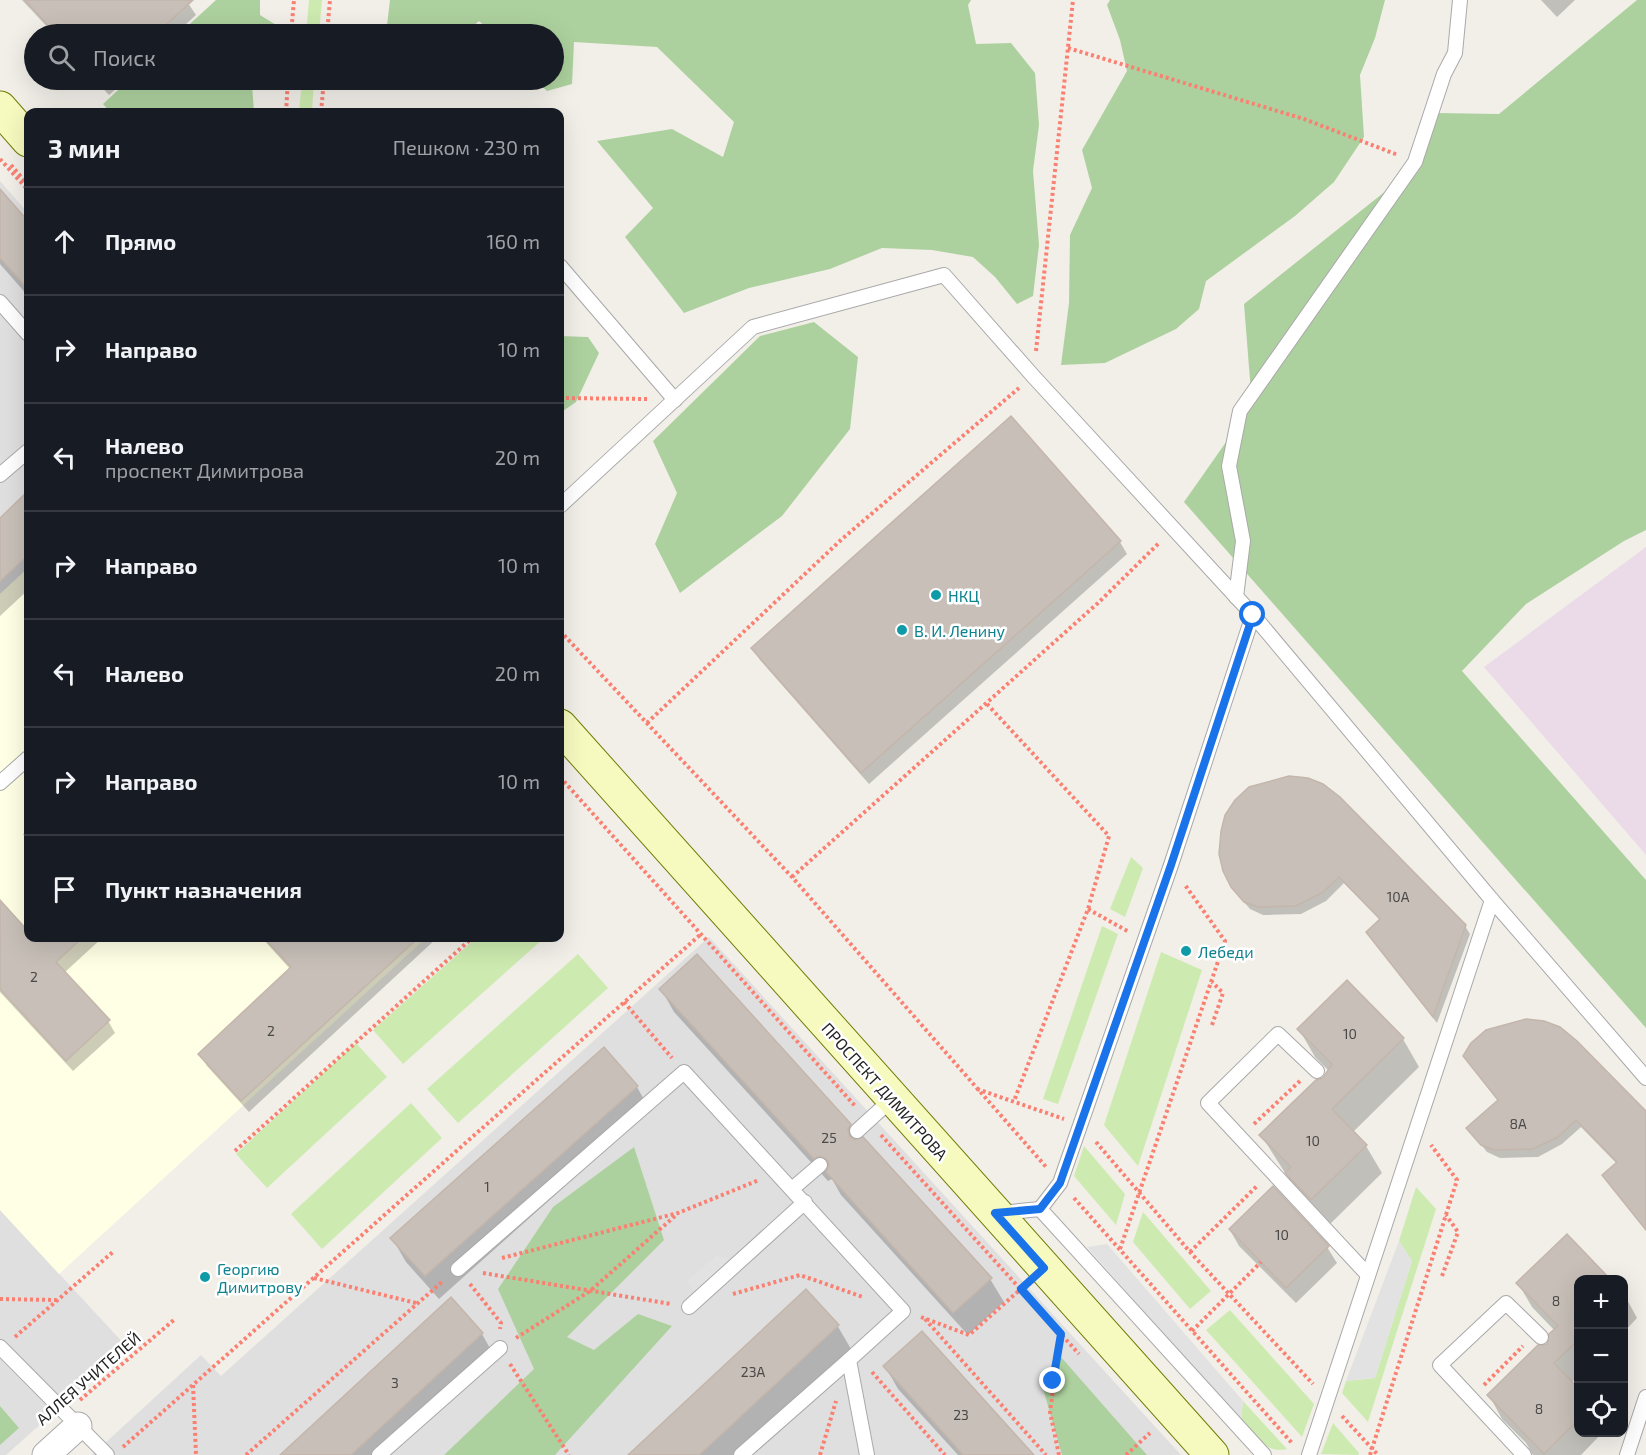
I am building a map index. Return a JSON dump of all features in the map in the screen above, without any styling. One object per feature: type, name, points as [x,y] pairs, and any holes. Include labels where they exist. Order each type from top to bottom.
[{"type":"main road","points":[[0,108],[24,135]]},
{"type":"main road","name":"ПРОСПЕКТ ДИМИТРОВА","points":[[564,731],[881,1110],[995,1213],[1032,1279],[1212,1455]]},
{"type":"street","points":[[46,1455],[72,1419]]},
{"type":"lane","points":[[1236,597],[1243,542],[1229,466],[1240,411],[1415,162],[1444,74],[1455,53],[1460,0]]},
{"type":"lane","points":[[564,271],[675,400]]},
{"type":"lane","points":[[564,502],[753,327],[944,275],[1033,376],[1253,615],[1492,900],[1646,1078]]},
{"type":"lane","points":[[0,302],[24,329]]},
{"type":"lane","points":[[0,476],[24,455]]},
{"type":"lane","points":[[995,1213],[1040,1209],[1060,1183],[1171,865],[1253,615]]},
{"type":"lane","points":[[0,783],[24,762]]},
{"type":"lane","points":[[1309,1455],[1492,900]]},
{"type":"lane","points":[[1315,1070],[1278,1034],[1208,1103],[1368,1275]]},
{"type":"lane","points":[[458,1269],[684,1072],[903,1311],[741,1455]]},
{"type":"lane","points":[[857,1131],[881,1110]]},
{"type":"lane","points":[[792,1189],[820,1166]]},
{"type":"lane","points":[[689,1307],[805,1202]]},
{"type":"lane","points":[[1040,1209],[1264,1455]]},
{"type":"lane","points":[[1524,1455],[1440,1365],[1506,1303],[1539,1334]]},
{"type":"lane","points":[[0,1347],[107,1455]]},
{"type":"lane","points":[[379,1455],[500,1348]]},
{"type":"lane","points":[[852,1356],[867,1455]]},
{"type":"lane","points":[[1627,1455],[1646,1397]]},
{"type":"path","points":[[292,24],[294,0]]},
{"type":"path","points":[[328,24],[330,0]]},
{"type":"path","points":[[647,723],[842,539],[1033,376],[1073,0]]},
{"type":"path","points":[[1068,48],[1304,119],[1415,162]]},
{"type":"path","points":[[286,108],[287,90]]},
{"type":"path","points":[[321,108],[323,90]]},
{"type":"path","points":[[0,153],[24,180]]},
{"type":"path","points":[[0,159],[24,186]]},
{"type":"path","points":[[564,398],[675,400]]},
{"type":"path","points":[[792,877],[1098,603],[1173,529]]},
{"type":"path","points":[[564,635],[792,877],[1294,1446]]},
{"type":"path","points":[[987,704],[1109,836],[1088,909],[1014,1101]]},
{"type":"path","points":[[564,781],[700,934],[881,1110],[1032,1279],[1061,1334],[1083,1359]]},
{"type":"path","points":[[1120,1249],[1225,941],[1171,865]]},
{"type":"path","points":[[1088,909],[1144,941]]},
{"type":"path","points":[[114,1455],[700,934]]},
{"type":"path","points":[[235,1151],[468,942]]},
{"type":"path","points":[[1211,981],[1224,993],[1212,1025]]},
{"type":"path","points":[[624,1002],[684,1072]]},
{"type":"path","points":[[1240,1137],[1315,1070]]},
{"type":"path","points":[[977,1089],[1080,1125],[1190,1252],[1377,1455]]},
{"type":"path","points":[[1370,1455],[1457,1180],[1417,1126]]},
{"type":"path","points":[[1190,1252],[1272,1171]]},
{"type":"path","points":[[246,1455],[416,1303],[458,1269],[678,1212],[777,1173]]},
{"type":"path","points":[[500,1348],[590,1291],[678,1212]]},
{"type":"path","points":[[1442,1276],[1458,1232],[1446,1215]]},
{"type":"path","points":[[22,1332],[114,1251]]},
{"type":"path","points":[[1192,1331],[1261,1262]]},
{"type":"path","points":[[314,1278],[416,1303]]},
{"type":"path","points":[[903,1311],[969,1335],[1032,1279]]},
{"type":"path","points":[[0,1299],[57,1300]]},
{"type":"path","points":[[924,1318],[1046,1455]]},
{"type":"path","name":"АЛЛЕЯ УЧИТЕЛЕЙ","points":[[72,1419],[175,1319]]},
{"type":"path","points":[[1059,1455],[1050,1412],[1061,1334]]},
{"type":"path","points":[[1471,1398],[1539,1334]]},
{"type":"path","points":[[820,1455],[852,1356],[945,1455]]},
{"type":"path","points":[[193,1384],[196,1455]]},
{"type":"path","points":[[1143,1425],[1157,1440]]},
{"type":"path","points":[[1126,1455],[1150,1433]]},
{"type":"shaded area","points":[[0,181],[24,208],[24,572],[0,594]]},
{"type":"shaded area","points":[[1646,547],[1646,855],[1484,667]]},
{"type":"shaded area","points":[[24,572],[24,942],[422,942],[59,1274],[0,1210],[0,594]]},
{"type":"shaded area","points":[[709,937],[1181,1455],[92,1455],[201,1355],[221,1376]]},
{"type":"shaded area","points":[[0,1210],[127,1347],[6,1455],[0,1455]]},
{"type":"shaded area","points":[[1399,1241],[1412,1261],[1375,1378],[1346,1381]]},
{"type":"shaded area","points":[[1107,1244],[1243,1401],[1241,1422],[1087,1247]]},
{"type":"shaded area","points":[[716,1256],[731,1259],[695,1291],[686,1282]]},
{"type":"green space","points":[[216,0],[260,0],[260,15],[275,24],[190,24]]},
{"type":"green space","points":[[309,0],[322,0],[320,24],[307,24]]},
{"type":"green space","points":[[390,0],[971,0],[968,5],[976,44],[1011,43],[1035,73],[1039,125],[1033,171],[1039,245],[1033,296],[1017,304],[995,277],[973,257],[932,250],[882,248],[830,269],[749,288],[684,313],[625,237],[653,208],[597,141],[672,129],[723,157],[734,122],[657,47],[574,42],[572,84],[564,86],[564,24],[482,24],[479,21],[476,24],[387,24]]},
{"type":"green space","points":[[1110,0],[1385,0],[1375,38],[1360,75],[1364,137],[1334,182],[1295,216],[1206,281],[1199,309],[1176,329],[1105,363],[1061,365],[1069,303],[1070,235],[1092,188],[1082,150],[1127,71],[1120,40],[1107,5]]},
{"type":"green space","points":[[1637,0],[1646,0],[1646,530],[1624,541],[1526,604],[1462,671],[1646,880],[1646,1028],[1184,502],[1252,405],[1244,304],[1392,186],[1436,113],[1499,114]]},
{"type":"green space","points":[[118,90],[252,90],[254,108],[106,108],[103,104]]},
{"type":"green space","points":[[301,90],[313,90],[312,108],[299,108]]},
{"type":"green space","points":[[814,322],[858,357],[850,429],[782,516],[680,593],[655,544],[677,493],[653,441],[760,336]]},
{"type":"green space","points":[[564,336],[588,337],[599,353],[576,402],[564,410]]},
{"type":"green space","points":[[1131,857],[1143,868],[1125,917],[1110,909]]},
{"type":"green space","points":[[1102,926],[1118,934],[1058,1104],[1043,1099]]},
{"type":"green space","points":[[472,942],[540,942],[403,1064],[373,1030]]},
{"type":"green space","points":[[1161,952],[1202,970],[1138,1166],[1104,1125]]},
{"type":"green space","points":[[578,954],[608,988],[458,1123],[427,1089]]},
{"type":"green space","points":[[356,1043],[387,1077],[267,1188],[236,1154]]},
{"type":"green space","points":[[411,1103],[442,1138],[322,1249],[291,1214]]},
{"type":"green space","points":[[1084,1146],[1125,1194],[1116,1225],[1074,1176]]},
{"type":"green space","points":[[634,1147],[664,1240],[567,1337],[594,1350],[638,1314],[672,1326],[555,1455],[444,1455],[534,1369],[498,1289],[553,1207]]},
{"type":"green space","points":[[1416,1187],[1436,1209],[1368,1422],[1342,1393],[1346,1381],[1375,1378],[1412,1261],[1399,1241]]},
{"type":"green space","points":[[1143,1212],[1211,1291],[1190,1309],[1133,1242]]},
{"type":"green space","points":[[1230,1310],[1314,1404],[1302,1437],[1206,1330]]},
{"type":"green space","points":[[1061,1357],[1147,1455],[1062,1455],[1040,1378]]},
{"type":"green space","points":[[1243,1401],[1287,1449],[1273,1449],[1261,1443],[1251,1433],[1241,1422]]},
{"type":"green space","points":[[0,1406],[19,1428],[0,1445]]},
{"type":"green space","points":[[1333,1423],[1359,1453],[1358,1455],[1321,1454]]},
{"type":"building","points":[[25,0],[193,0],[167,24],[47,24]]},
{"type":"building","points":[[0,189],[24,216],[24,285],[0,258]]},
{"type":"building","name":"НКЦ","points":[[1011,416],[1121,541],[861,773],[751,648]]},
{"type":"building","points":[[24,495],[24,559],[0,581],[0,518]]},
{"type":"building","points":[[1289,776],[1308,778],[1323,784],[1340,797],[1466,925],[1433,1017],[1366,932],[1380,919],[1339,877],[1322,893],[1296,906],[1258,907],[1244,902],[1231,887],[1223,871],[1219,854],[1225,815],[1235,800],[1249,787]]},
{"type":"building","points":[[0,900],[24,927],[24,942],[78,942],[56,962],[110,1020],[66,1061],[0,989]]},
{"type":"building","points":[[268,942],[414,942],[241,1101],[198,1054],[291,967]]},
{"type":"building","points":[[697,954],[851,1124],[848,1129],[850,1137],[855,1140],[863,1137],[992,1278],[953,1313],[826,1172],[829,1164],[826,1159],[819,1156],[814,1159],[659,989]]},
{"type":"building","points":[[1347,980],[1404,1038],[1332,1109],[1367,1145],[1311,1200],[1285,1173],[1291,1167],[1259,1135],[1316,1080],[1323,1078],[1332,1064],[1297,1029]]},
{"type":"building","points":[[1526,1019],[1544,1021],[1560,1027],[1577,1041],[1646,1111],[1646,1230],[1602,1175],[1617,1162],[1576,1120],[1558,1137],[1533,1149],[1494,1150],[1481,1145],[1466,1128],[1498,1100],[1463,1056],[1471,1043],[1486,1030]]},
{"type":"building","points":[[604,1047],[638,1086],[425,1276],[390,1238]]},
{"type":"building","points":[[1273,1186],[1329,1246],[1286,1288],[1229,1229]]},
{"type":"building","points":[[1567,1234],[1606,1275],[1574,1275],[1574,1344],[1554,1363],[1574,1384],[1574,1424],[1544,1454],[1487,1395],[1538,1345],[1547,1344],[1549,1334],[1558,1326],[1516,1283]]},
{"type":"building","points":[[806,1289],[839,1325],[699,1455],[628,1455]]},
{"type":"building","points":[[451,1297],[483,1333],[351,1455],[280,1455]]},
{"type":"building","points":[[922,1331],[1034,1455],[963,1455],[883,1366]]},
{"type":"place","name":"НКЦ","points":[[936,595]]},
{"type":"place","name":"В. И. Ленину","points":[[902,630]]},
{"type":"place","name":"Лебеди","points":[[1186,951]]},
{"type":"place","name":"Георгию Димитрову","points":[[205,1277]]},
{"type":"route","points":[[1053,1381],[1061,1334],[1021,1289],[1044,1268],[995,1213],[1040,1209],[1060,1183],[1171,865],[1253,615]]}]
